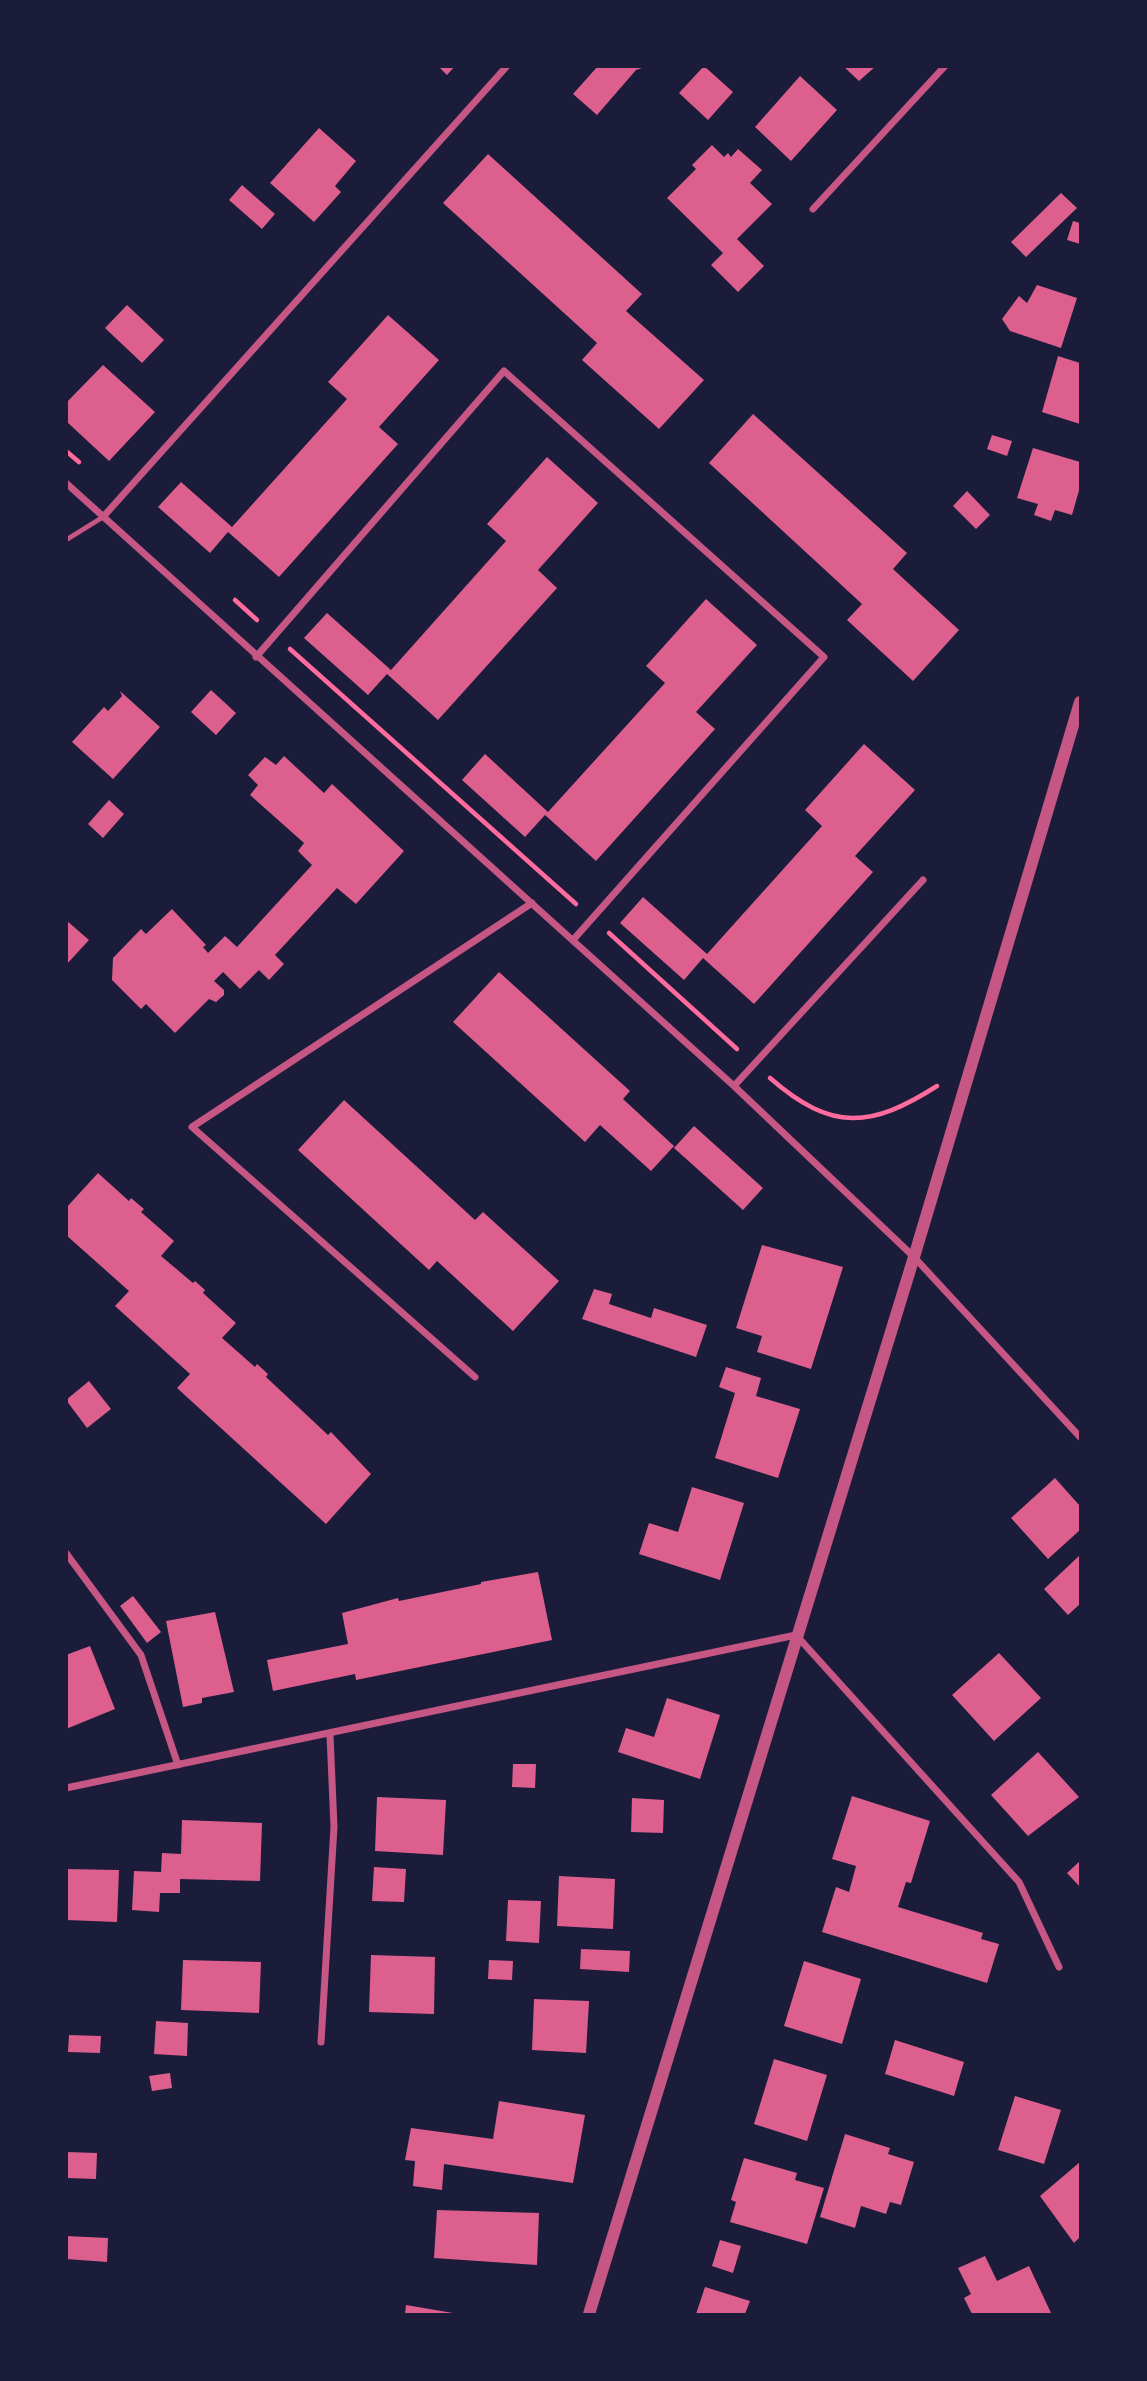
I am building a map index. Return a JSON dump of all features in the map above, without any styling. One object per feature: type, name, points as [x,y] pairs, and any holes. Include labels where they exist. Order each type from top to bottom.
[{"type":"street","points":[[103,517],[507,66]]},
{"type":"street","points":[[813,209],[945,66]]},
{"type":"street","points":[[256,657],[505,371],[824,657],[573,940]]},
{"type":"street","points":[[66,483],[734,1086],[914,1257],[1080,1437]]},
{"type":"street","points":[[589,2315],[914,1257],[1080,702]]},
{"type":"street","points":[[734,1086],[923,880]]},
{"type":"street","points":[[475,1377],[192,1127],[532,903]]},
{"type":"street","points":[[66,1553],[141,1654],[178,1766]]},
{"type":"street","points":[[66,1788],[330,1735],[796,1635]]},
{"type":"street","points":[[796,1635],[1018,1882],[1059,1967]]},
{"type":"street","points":[[321,2042],[334,1827],[330,1735]]},
{"type":"lane","points":[[66,540],[103,517]]},
{"type":"path","points":[[66,451],[84,467]]},
{"type":"path","points":[[234,599],[754,1065],[776,1084],[826,1116],[863,1120],[902,1108],[972,1064]]},
{"type":"building","points":[[438,66],[455,66],[447,75]]},
{"type":"building","points":[[598,66],[645,67],[636,70],[597,115],[573,94]]},
{"type":"building","points":[[704,66],[733,92],[708,120],[679,93]]},
{"type":"building","points":[[843,66],[876,66],[859,81]]},
{"type":"building","points":[[800,76],[837,110],[791,161],[755,127]]},
{"type":"building","points":[[319,128],[356,161],[335,186],[341,192],[314,222],[270,183]]},
{"type":"building","points":[[712,145],[724,157],[728,153],[731,157],[738,149],[762,170],[750,183],[772,204],[737,239],[764,266],[738,292],[711,265],[723,253],[667,198],[696,169],[692,165]]},
{"type":"building","points":[[488,154],[642,294],[626,311],[704,380],[659,429],[582,360],[597,343],[443,203]]},
{"type":"building","points":[[242,185],[275,214],[262,229],[229,200]]},
{"type":"building","points":[[1061,193],[1077,208],[1026,257],[1011,242]]},
{"type":"building","points":[[1073,221],[1080,223],[1080,244],[1067,240]]},
{"type":"building","points":[[1037,285],[1077,298],[1061,348],[1010,331],[1002,319],[1019,296],[1027,303]]},
{"type":"building","points":[[127,305],[164,340],[142,363],[105,328]]},
{"type":"building","points":[[388,315],[439,360],[379,427],[398,444],[279,577],[228,532],[210,553],[158,507],[181,482],[232,527],[347,399],[328,382]]},
{"type":"building","points":[[1058,356],[1080,363],[1080,424],[1042,412]]},
{"type":"building","points":[[103,365],[155,412],[109,461],[66,421],[66,403]]},
{"type":"building","points":[[753,414],[907,553],[893,569],[959,630],[913,681],[847,620],[862,604],[709,463]]},
{"type":"building","points":[[992,435],[1012,441],[1007,456],[987,449]]},
{"type":"building","points":[[1033,448],[1080,462],[1080,487],[1072,515],[1055,510],[1051,521],[1034,515],[1038,504],[1017,498]]},
{"type":"building","points":[[547,457],[598,503],[538,570],[557,588],[438,720],[387,674],[368,695],[304,638],[327,613],[391,670],[506,541],[487,524]]},
{"type":"building","points":[[967,491],[990,515],[976,529],[953,506]]},
{"type":"building","points":[[706,599],[757,645],[696,712],[715,729],[596,861],[545,815],[525,837],[462,780],[485,754],[548,812],[665,683],[646,666]]},
{"type":"building","points":[[211,690],[236,713],[216,735],[191,712]]},
{"type":"building","points":[[120,691],[160,727],[113,779],[72,742],[104,707],[108,711],[122,696]]},
{"type":"building","points":[[864,744],[915,790],[855,856],[873,872],[754,1004],[703,958],[684,980],[620,923],[643,897],[707,954],[822,826],[805,810]]},
{"type":"building","points":[[284,756],[324,793],[332,784],[404,851],[356,904],[337,888],[275,955],[284,964],[269,980],[259,970],[240,989],[223,972],[214,981],[224,990],[224,995],[216,1002],[209,999],[175,1033],[146,1004],[141,1009],[112,980],[113,958],[141,929],[146,934],[172,909],[206,945],[203,947],[208,953],[225,936],[237,947],[312,865],[298,851],[304,843],[250,795],[258,785],[248,775],[265,757],[276,765]]},
{"type":"building","points":[[109,800],[124,814],[103,838],[88,824]]},
{"type":"building","points":[[66,920],[89,940],[66,965]]},
{"type":"building","points":[[499,972],[630,1091],[623,1099],[674,1146],[651,1171],[600,1125],[585,1142],[453,1022]]},
{"type":"building","points":[[344,1100],[475,1220],[483,1212],[559,1281],[513,1331],[437,1261],[429,1270],[298,1150]]},
{"type":"building","points":[[694,1126],[763,1188],[743,1210],[674,1148]]},
{"type":"building","points":[[98,1173],[129,1201],[131,1198],[144,1209],[141,1212],[174,1241],[161,1256],[193,1283],[195,1281],[205,1290],[203,1293],[236,1323],[222,1338],[255,1367],[257,1364],[268,1374],[266,1377],[328,1435],[331,1432],[371,1474],[326,1524],[177,1388],[190,1374],[115,1306],[129,1291],[66,1235],[66,1208]]},
{"type":"building","points":[[762,1245],[843,1267],[811,1369],[757,1352],[762,1336],[736,1328]]},
{"type":"building","points":[[594,1289],[612,1294],[609,1304],[651,1318],[654,1308],[707,1325],[696,1357],[582,1319]]},
{"type":"building","points":[[726,1367],[761,1378],[756,1396],[800,1409],[778,1478],[715,1458],[735,1393],[719,1387]]},
{"type":"building","points":[[89,1381],[111,1409],[87,1428],[66,1400]]},
{"type":"building","points":[[1055,1478],[1080,1506],[1080,1530],[1048,1559],[1011,1518]]},
{"type":"building","points":[[692,1487],[744,1503],[720,1580],[639,1554],[649,1523],[678,1532]]},
{"type":"building","points":[[1080,1555],[1080,1604],[1068,1615],[1044,1589]]},
{"type":"building","points":[[538,1572],[552,1640],[356,1680],[355,1674],[273,1691],[267,1660],[348,1644],[342,1613],[398,1598],[399,1601]]},
{"type":"building","points":[[133,1596],[161,1632],[147,1643],[120,1606]]},
{"type":"building","points":[[215,1612],[234,1692],[202,1698],[202,1703],[183,1707],[166,1621]]},
{"type":"building","points":[[90,1646],[115,1709],[66,1729],[66,1655]]},
{"type":"building","points":[[999,1653],[1041,1698],[994,1741],[952,1695]]},
{"type":"building","points":[[667,1698],[720,1715],[700,1779],[618,1752],[626,1728],[654,1737]]},
{"type":"building","points":[[1038,1752],[1079,1797],[1028,1836],[991,1795]]},
{"type":"building","points":[[513,1764],[536,1764],[535,1788],[512,1787]]},
{"type":"building","points":[[852,1796],[930,1821],[911,1883],[906,1882],[898,1907],[983,1933],[981,1939],[999,1944],[987,1983],[822,1932],[836,1887],[849,1892],[856,1866],[832,1859]]},
{"type":"building","points":[[377,1797],[446,1800],[443,1855],[375,1851]]},
{"type":"building","points":[[632,1798],[664,1800],[663,1833],[631,1832]]},
{"type":"building","points":[[182,1820],[262,1823],[260,1881],[180,1879],[180,1893],[160,1893],[159,1912],[132,1910],[134,1871],[161,1872],[162,1853],[181,1854]]},
{"type":"building","points":[[1080,1861],[1080,1887],[1067,1873]]},
{"type":"building","points":[[374,1867],[406,1869],[404,1902],[372,1901]]},
{"type":"building","points":[[66,1869],[119,1870],[117,1922],[66,1920]]},
{"type":"building","points":[[559,1876],[615,1879],[613,1929],[557,1926]]},
{"type":"building","points":[[508,1900],[541,1901],[539,1943],[506,1941]]},
{"type":"building","points":[[581,1949],[630,1951],[629,1972],[580,1969]]},
{"type":"building","points":[[371,1955],[435,1957],[434,2014],[369,2012]]},
{"type":"building","points":[[183,1960],[261,1962],[259,2013],[181,2010]]},
{"type":"building","points":[[489,1960],[513,1961],[512,1980],[488,1979]]},
{"type":"building","points":[[804,1961],[861,1979],[842,2044],[784,2026]]},
{"type":"building","points":[[534,1999],[589,2001],[586,2053],[532,2050]]},
{"type":"building","points":[[156,2021],[188,2023],[187,2056],[154,2054]]},
{"type":"building","points":[[69,2035],[101,2036],[100,2053],[68,2052]]},
{"type":"building","points":[[895,2040],[964,2062],[954,2096],[885,2074]]},
{"type":"building","points":[[774,2059],[827,2075],[807,2141],[754,2124]]},
{"type":"building","points":[[170,2073],[172,2088],[152,2091],[149,2076]]},
{"type":"building","points":[[1015,2096],[1061,2110],[1044,2164],[998,2150]]},
{"type":"building","points":[[499,2101],[585,2115],[573,2183],[444,2164],[442,2190],[413,2186],[415,2161],[405,2160],[411,2128],[493,2139]]},
{"type":"building","points":[[845,2134],[890,2148],[888,2154],[914,2162],[901,2205],[890,2202],[886,2214],[861,2206],[855,2228],[820,2217]]},
{"type":"building","points":[[66,2152],[97,2153],[96,2179],[66,2178]]},
{"type":"building","points":[[744,2158],[797,2173],[795,2180],[824,2188],[807,2244],[730,2222],[736,2202],[731,2200]]},
{"type":"building","points":[[1080,2162],[1080,2237],[1074,2243],[1040,2196]]},
{"type":"building","points":[[437,2210],[539,2213],[537,2265],[434,2258]]},
{"type":"building","points":[[66,2236],[108,2238],[107,2262],[66,2259]]},
{"type":"building","points":[[720,2240],[741,2246],[733,2273],[712,2266]]},
{"type":"building","points":[[985,2256],[997,2281],[1029,2266],[1051,2313],[972,2314],[964,2298],[971,2294],[958,2268]]},
{"type":"building","points":[[705,2287],[750,2301],[745,2314],[696,2314]]},
{"type":"building","points":[[406,2305],[453,2313],[453,2314],[405,2314]]}]
